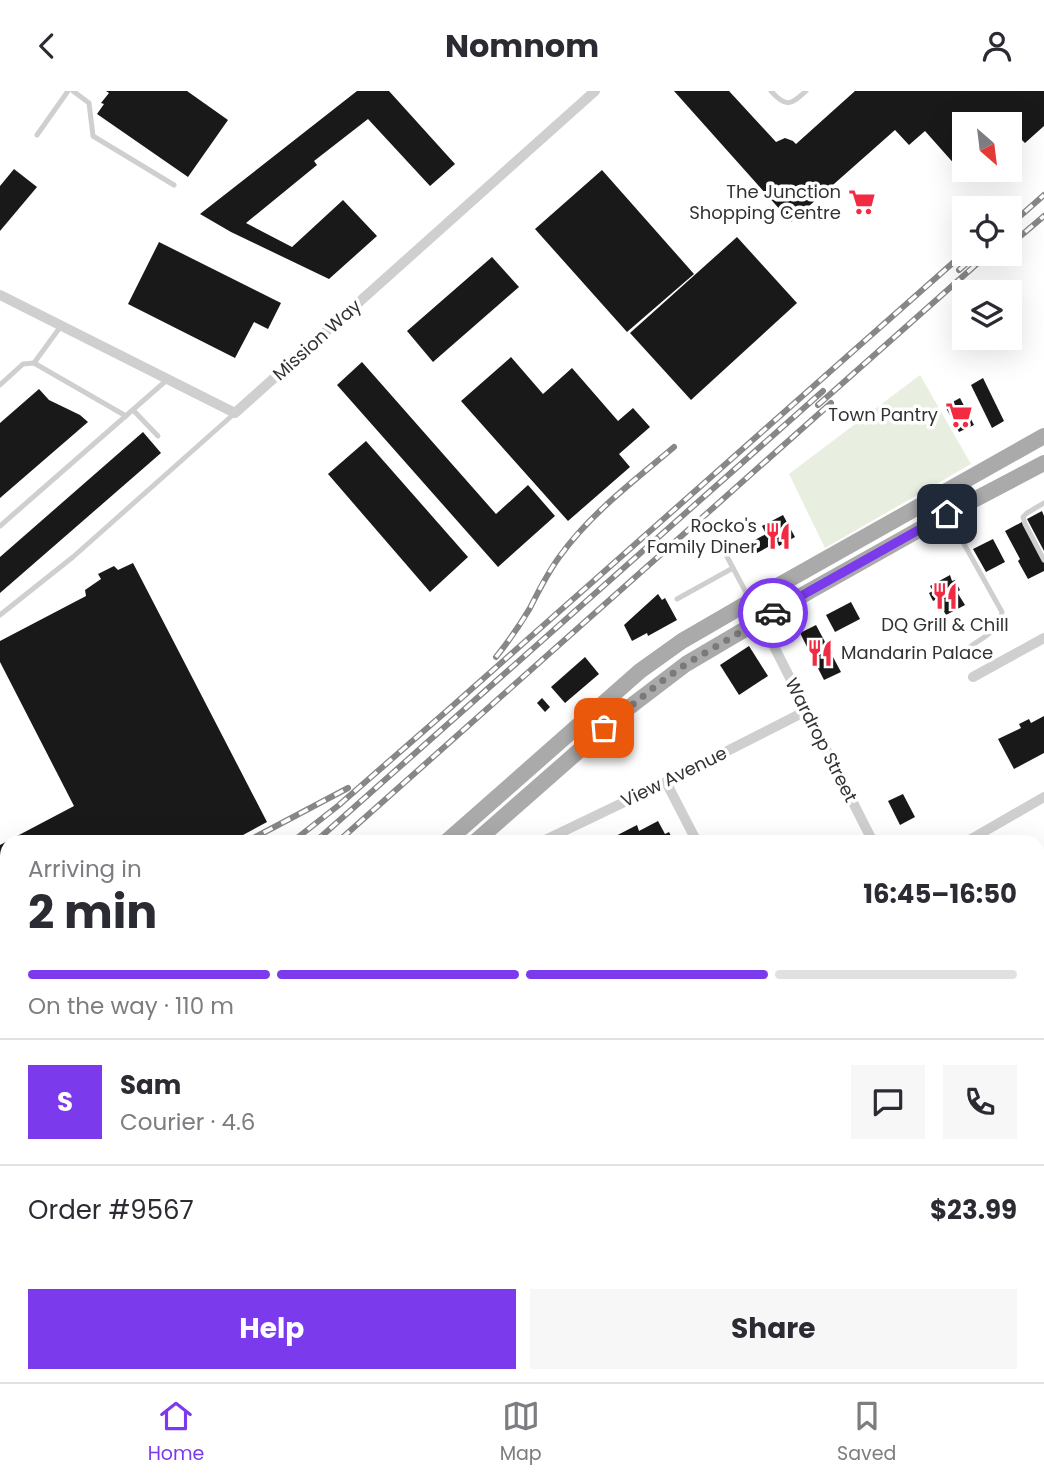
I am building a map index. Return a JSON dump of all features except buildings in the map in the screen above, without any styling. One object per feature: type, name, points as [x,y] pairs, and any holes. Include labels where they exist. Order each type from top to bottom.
[{"type":"main road","points":[[454,835],[640,671],[682,641],[1044,436]]},
{"type":"main road","points":[[483,835],[623,712],[686,664],[808,592],[1044,463]]},
{"type":"street","name":"Mission Way","points":[[235,413],[595,91]]},
{"type":"street","points":[[0,295],[235,413]]},
{"type":"street","name":"Wardrop Street","points":[[751,601],[869,835]]},
{"type":"street","points":[[974,677],[1044,638]]},
{"type":"street","name":"View Avenue","points":[[556,835],[806,711]]},
{"type":"street","points":[[666,782],[692,835]]},
{"type":"street","points":[[978,835],[1044,797]]},
{"type":"lane","points":[[37,135],[73,91],[89,103],[93,136],[174,185]]},
{"type":"lane","points":[[771,91],[787,104],[806,91]]},
{"type":"lane","points":[[34,363],[62,326]]},
{"type":"lane","points":[[0,385],[23,364],[34,363],[127,416]]},
{"type":"lane","points":[[0,526],[168,379]]},
{"type":"lane","points":[[133,410],[158,436]]},
{"type":"lane","points":[[0,615],[73,557],[235,413]]},
{"type":"lane","points":[[1044,503],[1023,517],[1024,524],[1044,560]]},
{"type":"lane","points":[[947,514],[1002,612],[998,627],[971,646]]},
{"type":"lane","points":[[724,551],[751,601]]},
{"type":"lane","points":[[677,599],[733,568]]},
{"type":"green space","points":[[920,375],[971,464],[825,548],[789,474]]},
{"type":"railway","points":[[1022,214],[1044,195]]},
{"type":"railway","points":[[1022,235],[1044,216]]},
{"type":"railway","points":[[301,835],[449,709],[952,264]]},
{"type":"railway","points":[[959,270],[964,266]]},
{"type":"railway","points":[[818,405],[974,266]]},
{"type":"railway","points":[[323,835],[823,391]]},
{"type":"railway","points":[[345,835],[831,403]]},
{"type":"railway","points":[[496,657],[522,621],[552,568],[572,540],[614,498],[674,447]]},
{"type":"railway","points":[[259,835],[348,788]]},
{"type":"way so far","points":[[604,728],[686,664],[773,613]]},
{"type":"place","name":"The Junction Shopping Centre","points":[[862,202]]},
{"type":"place","name":"Town Pantry","points":[[959,415]]},
{"type":"place","name":"Rocko's Family Diner","points":[[778,536]]},
{"type":"place","name":"DQ Grill & Chill","points":[[945,596]]},
{"type":"place","name":"Mandarin Palace","points":[[820,653]]},
{"type":"route","points":[[773,613],[947,514]]}]
